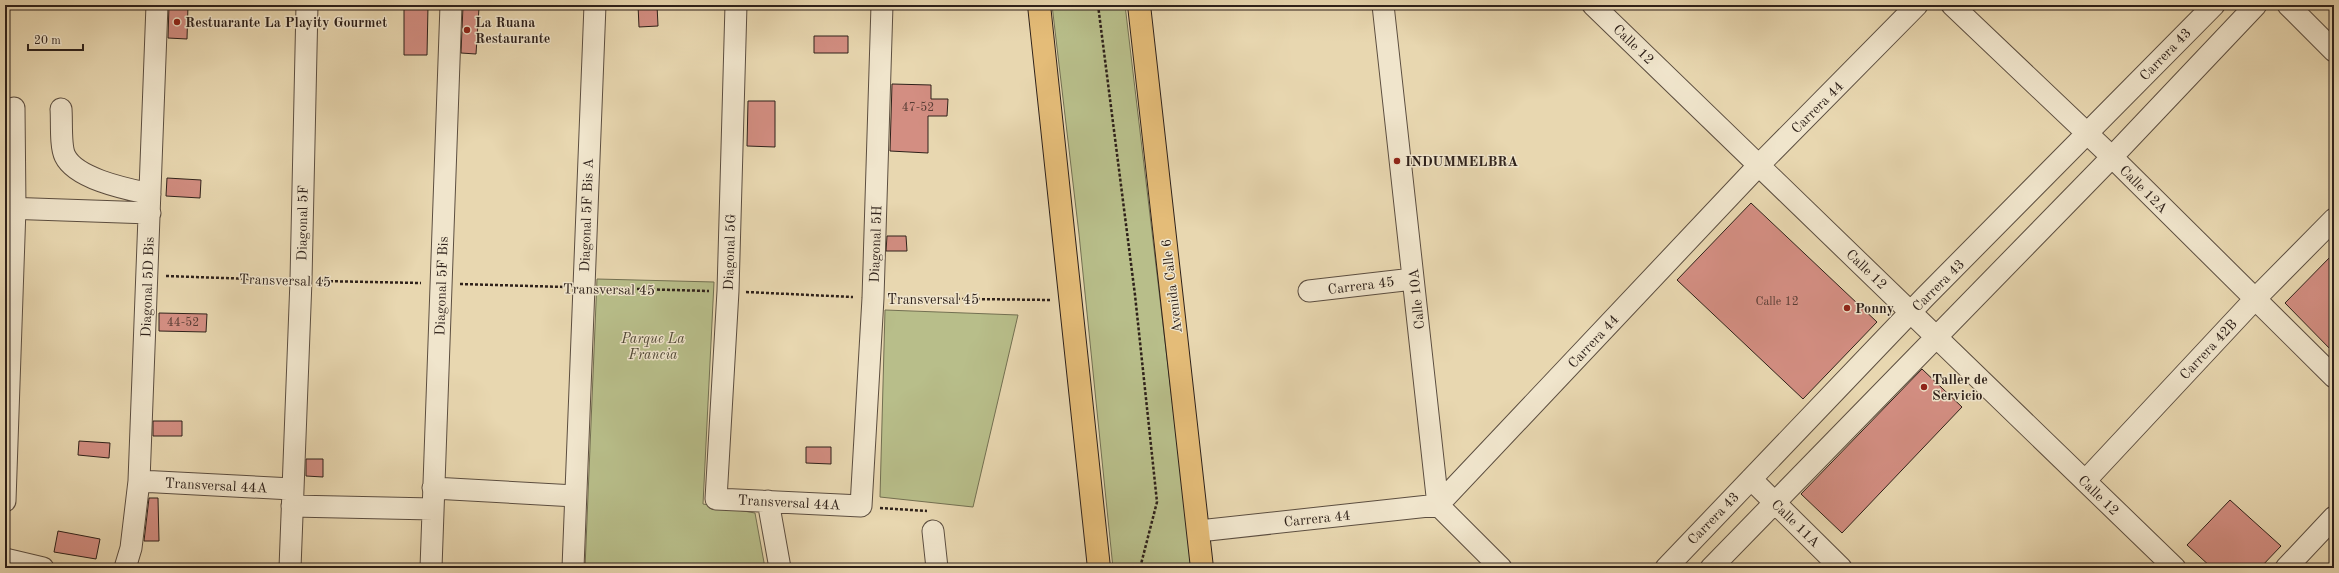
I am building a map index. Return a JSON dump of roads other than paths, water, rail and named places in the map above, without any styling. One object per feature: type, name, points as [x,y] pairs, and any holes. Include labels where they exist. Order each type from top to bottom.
[{"type":"main road","points":[[1039,5],[1099,568]]},
{"type":"main road","name":"Avenida Calle 6","points":[[1139,5],[1202,568]]},
{"type":"street","name":"Diagonal 5D Bis","points":[[125,568],[131,548],[139,481],[148,276],[157,5]]},
{"type":"street","name":"Diagonal 5F","points":[[292,497],[301,280],[307,5]]},
{"type":"street","name":"Diagonal 5F Bis","points":[[431,568],[451,5]]},
{"type":"street","name":"Diagonal 5F Bis A","points":[[573,568],[595,5]]},
{"type":"street","name":"Diagonal 5G","points":[[716,499],[728,292],[736,5]]},
{"type":"street","name":"Diagonal 5H","points":[[861,506],[873,298],[882,5]]},
{"type":"street","name":"Calle 10A","points":[[1383,5],[1438,505]]},
{"type":"street","name":"Calle 12","points":[[1593,5],[2174,568]]},
{"type":"street","name":"Carrera 44","points":[[1199,531],[1438,505],[1759,165],[1917,5]]},
{"type":"street","name":"Calle 12A","points":[[1952,5],[2112,157],[2334,376]]},
{"type":"street","name":"Carrera 43","points":[[1666,568],[1911,312],[2214,5]]},
{"type":"street","points":[[1710,568],[2112,157],[2256,5]]},
{"type":"street","points":[[2288,5],[2334,50]]},
{"type":"street","points":[[5,501],[10,208],[14,108]]},
{"type":"street","points":[[61,109],[64,154],[71,165],[150,203]]},
{"type":"street","points":[[10,208],[150,203]]},
{"type":"street","name":"Carrera 42B","points":[[2085,481],[2255,299],[2334,219]]},
{"type":"street","name":"Carrera 45","points":[[1309,291],[1414,279]]},
{"type":"street","name":"Calle 11A","points":[[1751,479],[1841,568]]},
{"type":"street","name":"Transversal 44A","points":[[139,481],[292,497],[433,509]]},
{"type":"street","points":[[434,488],[575,496]]},
{"type":"street","points":[[290,568],[292,497]]},
{"type":"street","name":"Transversal 44A","points":[[716,499],[861,506]]},
{"type":"street","points":[[768,501],[780,568]]},
{"type":"street","points":[[1438,505],[1501,568]]},
{"type":"street","points":[[2286,568],[2334,517]]},
{"type":"street","points":[[933,531],[937,568]]},
{"type":"street","points":[[5,559],[43,568]]},
{"type":"place","name":"Restuarante La Playity Gourmet","points":[[177,22]]},
{"type":"place","name":"La Ruana Restaurante","points":[[467,30]]},
{"type":"place","name":"INDUMMELBRA","points":[[1397,161]]},
{"type":"place","name":"Ponny","points":[[1847,308]]},
{"type":"place","name":"Taller de Servicio","points":[[1924,387]]},
{"type":"park label","name":"Parque La Francia","points":[[653,346]]}]
